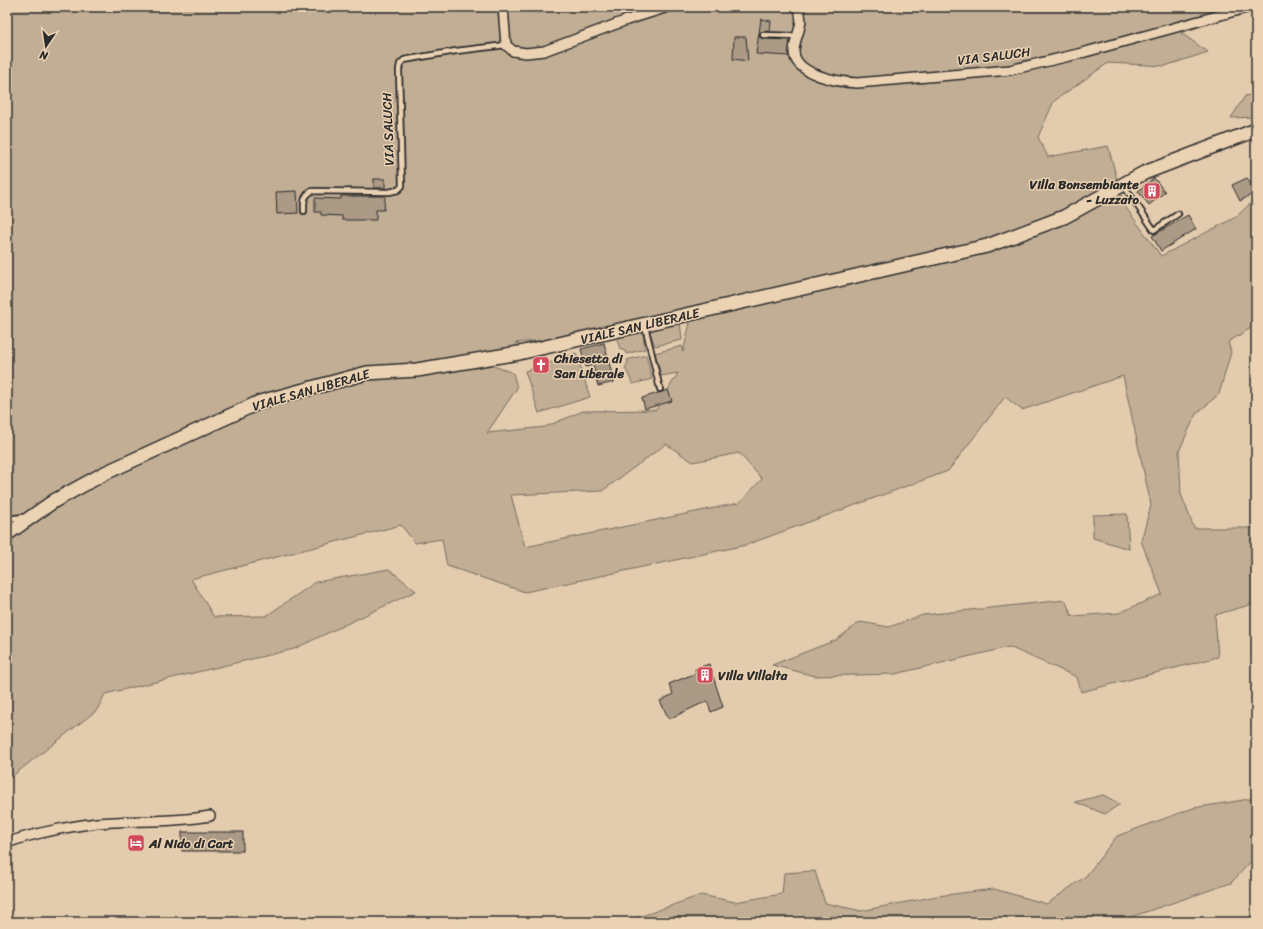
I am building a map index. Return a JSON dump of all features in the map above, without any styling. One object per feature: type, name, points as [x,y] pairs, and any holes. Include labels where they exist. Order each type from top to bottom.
[{"type":"street","points":[[503,7],[506,45],[513,51],[526,53],[544,51],[627,20],[668,7]]},
{"type":"street","name":"VIA SALUCH","points":[[798,7],[802,17],[794,52],[798,64],[808,72],[841,82],[857,83],[1010,70],[1078,54],[1250,7]]},
{"type":"street","name":"VIALE SAN LIBERALE","points":[[7,534],[54,500],[105,473],[260,402],[367,373],[417,370],[519,353],[987,246],[1064,217],[1144,173],[1256,130]]},
{"type":"street","points":[[7,843],[20,838],[96,823],[186,820],[210,816]]},
{"type":"lane","points":[[763,35],[798,36]]},
{"type":"lane","name":"VIA SALUCH","points":[[304,211],[304,200],[307,194],[312,191],[389,192],[398,190],[402,186],[399,70],[400,64],[404,60],[456,51],[506,45]]},
{"type":"lane","points":[[1123,184],[1154,230],[1178,214]]},
{"type":"lane","points":[[644,324],[660,389]]},
{"type":"lane","points":[[7,519],[31,516]]},
{"type":"shaded area","points":[[7,7],[1256,7],[1181,33],[1208,52],[1165,66],[1108,63],[1054,101],[1038,137],[1048,157],[1108,146],[1124,205],[1161,256],[1236,217],[1256,198],[1256,325],[1228,342],[1231,352],[1219,394],[1196,414],[1179,451],[1181,494],[1194,528],[1256,528],[1256,603],[1215,615],[1218,657],[1081,692],[1077,677],[1009,647],[895,674],[815,676],[772,665],[836,640],[860,622],[889,627],[923,615],[1065,600],[1072,616],[1119,613],[1162,594],[1141,541],[1151,505],[1123,376],[1022,410],[1005,397],[948,471],[746,545],[525,592],[447,566],[442,539],[415,543],[401,525],[191,579],[214,617],[266,616],[316,582],[389,569],[416,591],[294,649],[105,694],[97,710],[7,780]],"holes":[[[694,306],[683,352],[682,346],[655,353],[661,376],[678,373],[656,410],[583,411],[545,427],[487,433],[517,388],[513,373],[477,360],[519,353],[519,344],[515,343],[537,341],[547,347]],[[666,444],[693,462],[739,453],[762,479],[739,503],[525,547],[511,495],[602,491]]]},
{"type":"shaded area","points":[[1256,94],[1256,117],[1231,118],[1245,96]]},
{"type":"shaded area","points":[[680,321],[682,340],[655,346],[650,332],[652,326]]},
{"type":"shaded area","points":[[638,331],[643,333],[645,349],[626,354],[625,351],[620,349],[616,336]]},
{"type":"shaded area","points":[[576,353],[590,397],[539,413],[525,371],[536,367],[538,372],[548,371],[547,364]]},
{"type":"shaded area","points":[[646,355],[652,379],[633,384],[625,368],[628,363],[627,360]]},
{"type":"shaded area","points":[[1127,514],[1129,549],[1093,538],[1093,515]]},
{"type":"shaded area","points":[[1103,795],[1120,804],[1105,814],[1075,802]]},
{"type":"shaded area","points":[[1256,798],[1256,856],[1231,883],[1116,922],[625,922],[701,895],[735,902],[782,894],[784,873],[815,871],[825,903],[861,911],[937,896],[994,889],[1047,904],[1086,876],[1117,836],[1193,808]]},
{"type":"building","points":[[761,19],[771,21],[770,31],[761,32],[760,37],[763,39],[790,40],[789,56],[756,54]]},
{"type":"building","points":[[734,37],[746,37],[748,61],[733,59]]},
{"type":"building","name":"Villa Bonsembiante - Luzzato","points":[[1154,178],[1165,192],[1149,205],[1138,191]]},
{"type":"building","points":[[1247,178],[1256,192],[1240,201],[1232,185]]},
{"type":"building","points":[[374,179],[385,179],[385,188],[374,188]]},
{"type":"building","points":[[297,191],[298,213],[277,214],[276,192]]},
{"type":"building","points":[[341,196],[385,196],[384,210],[376,210],[376,220],[342,220],[342,216],[321,215],[321,212],[315,212],[315,198],[341,199]]},
{"type":"building","points":[[1188,215],[1196,229],[1161,251],[1152,236]]},
{"type":"building","points":[[604,343],[614,382],[598,386],[593,365],[586,367],[581,349]]},
{"type":"building","name":"Chiesetta di San Liberale","points":[[545,357],[548,370],[537,373],[535,360]]},
{"type":"building","points":[[668,390],[672,401],[645,409],[642,398]]},
{"type":"building","points":[[709,664],[723,707],[711,712],[707,701],[669,719],[660,701],[673,694],[669,684],[696,673],[695,669]]},
{"type":"building","points":[[182,832],[243,832],[243,851],[182,851]]},
{"type":"place","name":"Villa Bonsembiante - Luzzato","points":[[1152,191]]},
{"type":"place","name":"Chiesetta di San Liberale","points":[[541,365]]},
{"type":"place","name":"Villa Villalta","points":[[705,675]]},
{"type":"place","name":"Al Nido di Cart","points":[[136,843]]}]
